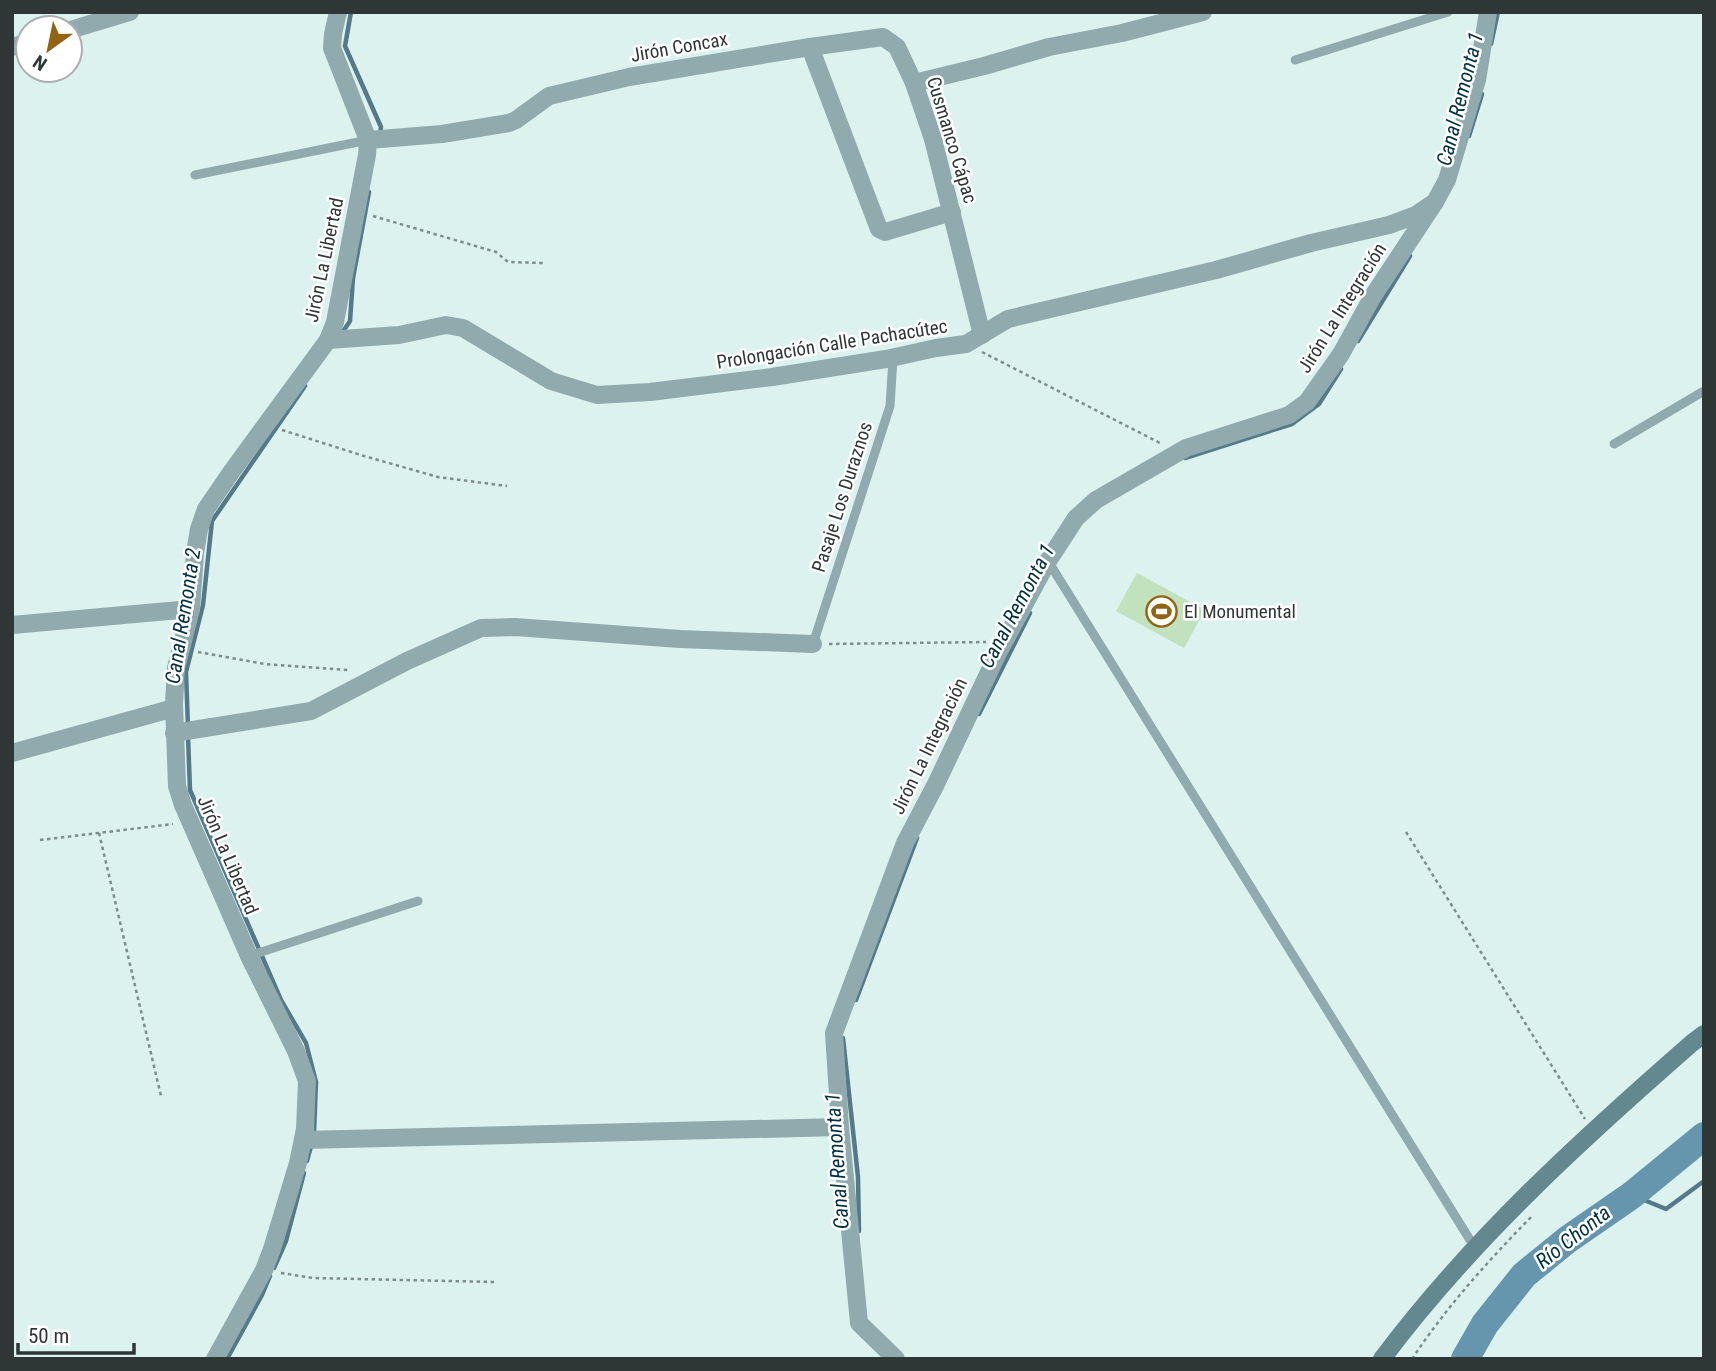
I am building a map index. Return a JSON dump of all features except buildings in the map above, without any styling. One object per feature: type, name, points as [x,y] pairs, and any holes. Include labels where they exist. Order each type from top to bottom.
[{"type":"main road","points":[[1382,1359],[1409,1323],[1475,1248],[1592,1131],[1704,1034]]},
{"type":"street","points":[[84,26],[130,12]]},
{"type":"street","name":"Jirón La Libertad","points":[[215,1359],[264,1270],[286,1208],[305,1129],[307,1081],[296,1051],[249,956],[177,786],[174,733],[176,668],[191,610],[195,553],[206,509],[328,340],[335,323],[368,155],[368,140],[332,48],[338,12]]},
{"type":"street","points":[[914,83],[1049,47],[1122,33],[1203,12]]},
{"type":"street","points":[[1434,202],[1447,180],[1464,125],[1476,80],[1488,12]]},
{"type":"street","name":"Cusmanco Cápac","points":[[810,47],[883,37],[897,47],[914,83],[933,139],[982,335]]},
{"type":"street","points":[[810,47],[879,229],[885,232],[952,212]]},
{"type":"street","name":"Jirón Concax","points":[[368,140],[442,134],[509,123],[549,96],[629,77],[810,47]]},
{"type":"street","name":"Prolongación Calle Pachacútec","points":[[328,340],[399,335],[446,325],[463,328],[551,382],[597,395],[650,392],[758,379],[966,344],[1008,319],[1216,270],[1311,243],[1389,225],[1416,215],[1434,202]]},
{"type":"street","name":"Jirón La Integración","points":[[896,1359],[859,1323],[834,1033],[905,843],[1004,642],[1048,561],[1076,518],[1096,500],[1186,448],[1289,415],[1307,402],[1341,354],[1373,296],[1434,202]]},
{"type":"street","points":[[12,625],[191,610]]},
{"type":"street","points":[[174,733],[311,711],[407,661],[489,626],[680,639],[813,644]]},
{"type":"street","points":[[12,753],[174,708]]},
{"type":"street","points":[[303,1140],[840,1127]]},
{"type":"lane","points":[[1295,60],[1448,12]]},
{"type":"lane","points":[[195,176],[368,140]]},
{"type":"lane","name":"Pasaje Los Duraznos","points":[[813,644],[890,406],[893,358]]},
{"type":"lane","points":[[1614,444],[1704,391]]},
{"type":"lane","points":[[1048,561],[1475,1248]]},
{"type":"lane","points":[[249,956],[418,901]]},
{"type":"path","points":[[357,211],[496,252],[508,262],[543,263]]},
{"type":"path","points":[[966,344],[1179,452]]},
{"type":"path","points":[[265,425],[438,477],[508,485]]},
{"type":"path","points":[[813,644],[1004,642]]},
{"type":"path","points":[[181,649],[265,664],[348,670]]},
{"type":"path","points":[[40,840],[190,822]]},
{"type":"path","points":[[1406,832],[1592,1131]]},
{"type":"path","points":[[99,833],[161,1096]]},
{"type":"path","points":[[1412,1359],[1434,1326],[1486,1264],[1538,1209]]},
{"type":"path","points":[[264,1270],[313,1278],[495,1282]]},
{"type":"green space","name":"El Monumental","points":[[1137,573],[1205,610],[1184,648],[1116,611]]},
{"type":"waterway","name":"Canal Remonta 2","points":[[351,12],[345,46],[381,127],[380,135]]},
{"type":"waterway","name":"Canal Remonta 1","points":[[1491,44],[1498,12]]},
{"type":"waterway","name":"Canal Remonta 1","points":[[1469,136],[1482,94]]},
{"type":"waterway","name":"Canal Remonta 2","points":[[342,333],[350,321],[353,278],[369,192]]},
{"type":"waterway","name":"Canal Remonta 1","points":[[1358,341],[1410,256]]},
{"type":"waterway","name":"Canal Remonta 1","points":[[1185,458],[1292,424],[1319,404],[1341,369]]},
{"type":"waterway","name":"Canal Remonta 2","points":[[188,727],[186,672],[203,605],[212,521],[305,386]]},
{"type":"waterway","name":"Canal Remonta 1","points":[[979,714],[1030,613]]},
{"type":"waterway","name":"Canal Remonta 2","points":[[188,736],[190,790],[281,1000],[306,1043],[316,1082],[314,1134]]},
{"type":"waterway","name":"Canal Remonta 1","points":[[856,1000],[917,838]]},
{"type":"waterway","name":"Canal Remonta 1","points":[[843,1038],[858,1177],[859,1231]]},
{"type":"waterway","name":"Río Chonta","points":[[1465,1359],[1485,1324],[1524,1275],[1567,1240],[1632,1195],[1704,1136]]},
{"type":"waterway","name":"Canal Remonta 2","points":[[307,1161],[312,1143]]},
{"type":"waterway","name":"Canal Remonta 2","points":[[274,1268],[286,1241],[304,1173]]},
{"type":"waterway","points":[[1632,1195],[1666,1209],[1704,1181]]},
{"type":"waterway","name":"Canal Remonta 2","points":[[227,1359],[270,1276]]},
{"type":"place","name":"El Monumental","points":[[1161,611]]}]
